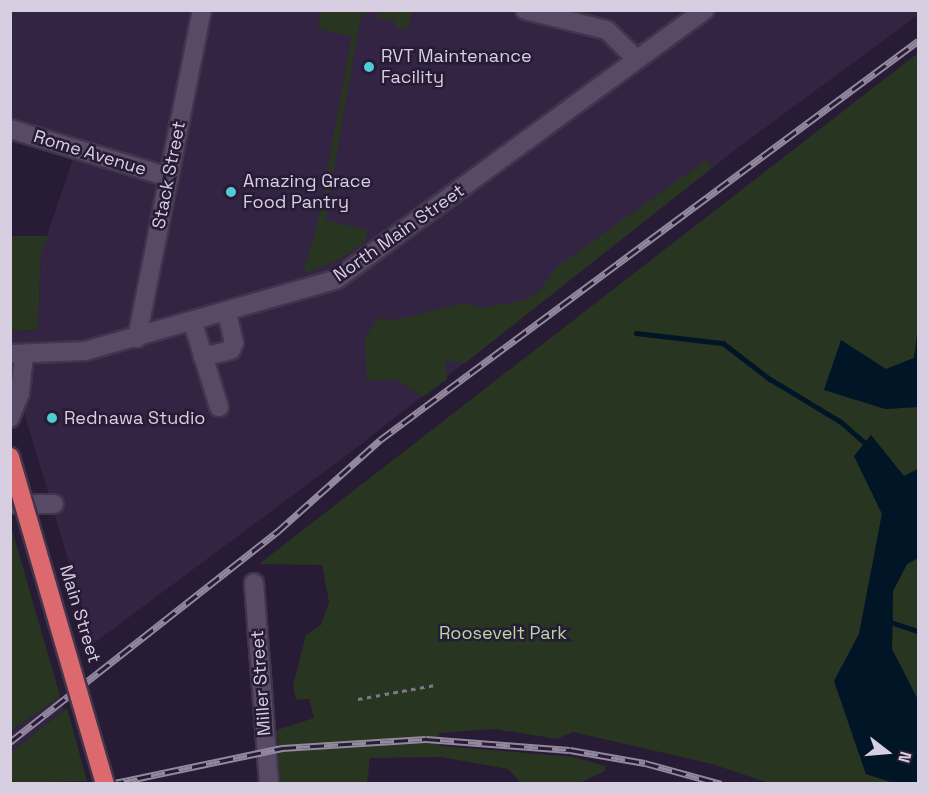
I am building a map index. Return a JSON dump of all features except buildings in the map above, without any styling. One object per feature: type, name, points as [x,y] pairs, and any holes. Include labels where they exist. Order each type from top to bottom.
[{"type":"highway","name":"Main Street","points":[[10,457],[105,783]]},
{"type":"street","name":"Stack Street","points":[[136,339],[202,10]]},
{"type":"street","points":[[525,10],[607,30],[637,60]]},
{"type":"street","name":"North Main Street","points":[[17,354],[85,351],[136,339],[315,288],[354,269],[705,10]]},
{"type":"street","name":"Rome Avenue","points":[[10,129],[169,177]]},
{"type":"street","points":[[203,357],[231,350],[234,343],[227,313]]},
{"type":"street","points":[[193,322],[219,408]]},
{"type":"street","points":[[10,418],[20,393],[17,354]]},
{"type":"street","points":[[10,504],[54,504]]},
{"type":"street","name":"Miller Street","points":[[254,583],[269,783]]},
{"type":"path","points":[[358,699],[435,685]]},
{"type":"shaded area","points":[[11,11],[918,11],[918,15],[739,147],[360,445],[93,644],[11,368],[10,331],[38,330],[41,253],[79,141],[11,120]]},
{"type":"shaded area","points":[[60,696],[64,710],[11,752],[11,731]]},
{"type":"green space","points":[[321,11],[367,11],[366,16],[361,15],[325,220],[368,230],[365,242],[340,259],[307,273],[304,268],[316,230],[352,36],[323,30],[318,25]]},
{"type":"green space","points":[[379,11],[412,11],[408,29],[395,28],[395,21],[377,18]]},
{"type":"green space","name":"Roosevelt Park","points":[[918,53],[918,328],[914,358],[886,369],[885,409],[918,407],[918,469],[904,476],[854,456],[882,513],[859,634],[834,681],[866,774],[894,783],[769,783],[712,764],[573,732],[557,739],[495,729],[439,733],[440,746],[573,757],[606,766],[605,771],[579,783],[521,783],[508,769],[441,757],[370,758],[367,783],[280,783],[277,730],[314,718],[309,699],[296,700],[293,685],[306,635],[321,625],[329,602],[322,565],[259,564]]},
{"type":"green space","points":[[706,160],[713,167],[464,364],[445,360],[447,379],[423,397],[394,379],[367,381],[365,338],[378,318],[395,320],[466,303],[482,308],[525,300],[538,292],[558,266]]},
{"type":"green space","points":[[10,236],[49,236],[41,253],[38,330],[11,331]]},
{"type":"green space","points":[[10,526],[60,696],[11,731]]},
{"type":"green space","points":[[918,558],[918,700],[892,649],[893,591],[907,564]]},
{"type":"green space","points":[[67,708],[87,781],[11,783],[11,752]]},
{"type":"water","points":[[918,328],[918,407],[885,409],[824,390],[841,340],[886,369],[914,358]]},
{"type":"water","points":[[871,435],[904,476],[918,469],[918,558],[907,564],[893,591],[892,649],[918,700],[918,783],[894,783],[866,774],[834,681],[859,634],[882,514],[854,456]]},
{"type":"waterway","points":[[636,333],[723,343],[770,379],[841,422],[867,445]]},
{"type":"waterway","points":[[887,621],[918,631]]},
{"type":"railway","points":[[10,742],[277,532],[380,440],[918,41]]},
{"type":"railway","points":[[110,784],[282,748],[426,739],[570,750],[645,763],[721,784]]},
{"type":"place","name":"RVT Maintenance Facility","points":[[369,67]]},
{"type":"place","name":"Amazing Grace Food Pantry","points":[[231,192]]},
{"type":"place","name":"Rednawa Studio","points":[[52,418]]}]
